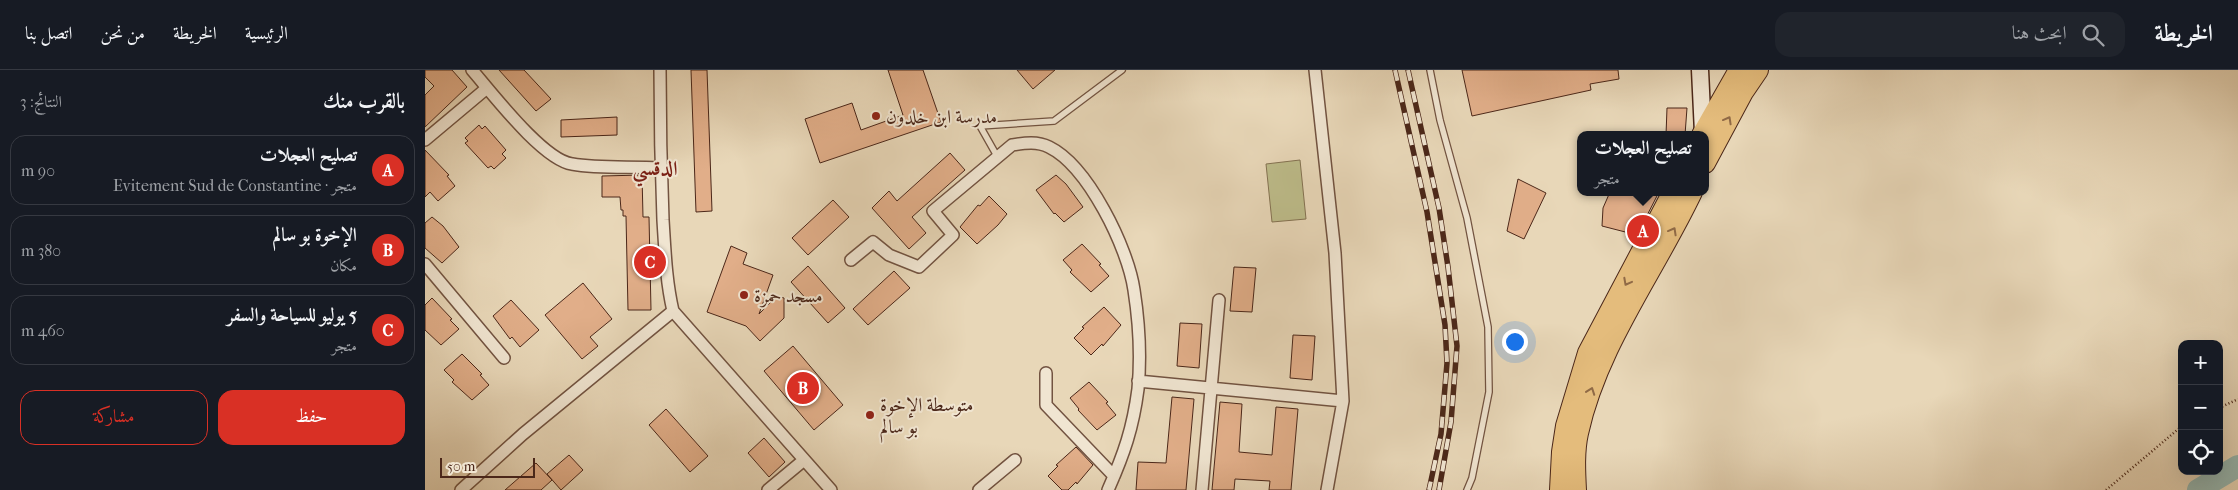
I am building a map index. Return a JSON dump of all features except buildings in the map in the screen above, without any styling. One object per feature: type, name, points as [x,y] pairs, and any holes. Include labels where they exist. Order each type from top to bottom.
[{"type":"highway","points":[[1704,131],[1739,70]]},
{"type":"highway","points":[[1709,156],[1743,92],[1758,70]]},
{"type":"highway","points":[[1560,490],[1561,452],[1566,426],[1588,353],[1671,196]]},
{"type":"highway","points":[[1576,490],[1575,458],[1577,434],[1590,393],[1612,340],[1690,196]]},
{"type":"main road","points":[[1700,70],[1702,131]]},
{"type":"street","points":[[472,70],[534,140],[552,154],[570,164],[661,168]]},
{"type":"street","points":[[659,70],[661,168],[667,287],[673,312],[831,490]]},
{"type":"street","points":[[1315,70],[1335,253],[1343,400],[1327,490]]},
{"type":"street","points":[[425,140],[487,88]]},
{"type":"street","points":[[851,260],[873,242],[889,255],[919,267],[953,235],[933,211],[1012,145],[1029,142],[1049,146],[1069,160],[1094,190],[1120,246],[1134,288],[1139,338],[1138,381],[1131,433],[1108,490]]},
{"type":"street","points":[[425,264],[504,358]]},
{"type":"street","points":[[1202,490],[1219,300]]},
{"type":"street","points":[[461,490],[523,434],[673,312]]},
{"type":"street","points":[[1046,372],[1046,405],[1114,476]]},
{"type":"street","points":[[1138,381],[1343,400]]},
{"type":"street","points":[[768,490],[804,460]]},
{"type":"street","points":[[979,490],[1015,460]]},
{"type":"lane","points":[[997,156],[981,126],[1054,121],[1121,70]]},
{"type":"lane","points":[[1430,70],[1440,120],[1467,218],[1488,326],[1489,392],[1474,469],[1467,490]]},
{"type":"path","points":[[2223,406],[2238,399]]},
{"type":"path","points":[[2106,490],[2178,429]]},
{"type":"shaded area","points":[[1300,160],[1306,219],[1272,222],[1266,164]]},
{"type":"waterway","points":[[2198,490],[2238,466]]},
{"type":"railway","points":[[1395,70],[1427,212],[1445,325],[1447,363],[1441,434],[1429,490]]},
{"type":"railway","points":[[1408,70],[1439,208],[1457,346],[1451,422],[1439,490]]},
{"type":"place","name":"مدرسة ابن خلدون","points":[[876,116]]},
{"type":"place","name":"تصليح العجلات","points":[[1643,231]]},
{"type":"place","name":"5 يوليو للسياحة والسفر","points":[[650,262]]},
{"type":"place","name":"مسجد حمزة","points":[[744,295]]},
{"type":"place","name":"الإخوة بو سالم","points":[[803,388]]},
{"type":"place","name":"متوسطة الإخوة بو سالم","points":[[870,415]]},
{"type":"district","name":"الدقسي","points":[[655,168]]}]
